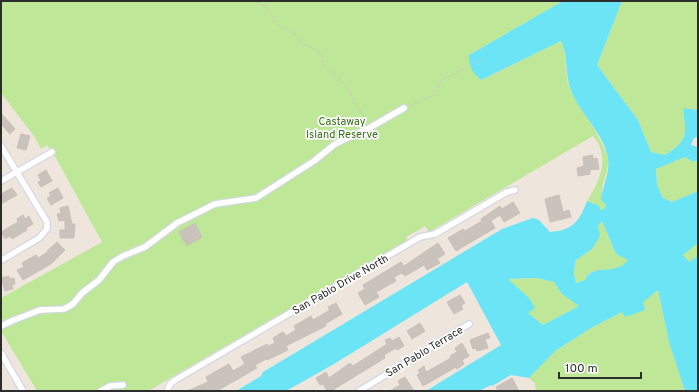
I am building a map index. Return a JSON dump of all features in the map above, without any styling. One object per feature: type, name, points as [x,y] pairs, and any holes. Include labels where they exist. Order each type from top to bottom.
[{"type":"street","points":[[1,326],[40,310],[64,309],[73,304],[82,293],[99,280],[114,262],[123,256],[145,247],[182,220],[215,204],[256,198],[314,161],[335,144],[371,127],[404,108]]},
{"type":"street","points":[[1,146],[47,222],[47,229],[39,238],[2,260]]},
{"type":"street","points":[[1,181],[52,152]]},
{"type":"street","name":"San Pablo Drive North","points":[[168,389],[178,379],[420,238],[435,234],[507,192],[515,190]]},
{"type":"street","name":"San Pablo Terrace","points":[[359,391],[470,324]]},
{"type":"street","points":[[1,353],[22,391]]},
{"type":"street","points":[[101,391],[110,386],[123,385]]},
{"type":"path","points":[[253,1],[261,3],[266,7],[277,24],[295,34],[300,43],[318,50],[324,64],[348,88],[353,101],[365,117]]},
{"type":"path","points":[[404,108],[436,94],[442,80],[481,60]]},
{"type":"green space","name":"Castaway Island Reserve","points":[[1,1],[563,1],[469,55],[481,80],[561,41],[569,86],[578,104],[598,135],[607,155],[608,166],[602,189],[602,194],[605,201],[604,209],[600,210],[593,203],[587,201],[596,185],[602,169],[601,152],[593,136],[429,232],[425,226],[406,237],[408,240],[148,391],[37,391],[1,331],[1,298],[102,242],[56,158],[47,145],[41,149],[34,136],[1,93]]},
{"type":"green space","points":[[622,1],[698,1],[698,110],[683,108],[685,124],[684,136],[673,150],[665,155],[651,152],[638,120],[597,65]]},
{"type":"green space","points":[[685,157],[693,162],[698,160],[698,191],[672,202],[663,198],[657,185],[656,169]]},
{"type":"green space","points":[[602,221],[616,254],[629,260],[624,266],[592,272],[588,274],[585,280],[576,283],[574,275],[575,261],[592,249],[598,226]]},
{"type":"green space","points":[[698,243],[698,256],[689,263],[683,255]]},
{"type":"green space","points":[[537,278],[554,282],[562,294],[579,306],[543,325],[528,313],[507,279]]},
{"type":"green space","points":[[658,290],[669,342],[685,391],[536,391],[535,383],[529,378],[555,351],[591,328],[622,312],[645,310],[642,302]]},
{"type":"water","points":[[563,1],[622,1],[597,65],[638,120],[651,152],[665,155],[673,150],[684,136],[685,124],[683,108],[698,110],[698,137],[694,138],[691,145],[698,147],[698,160],[693,162],[685,157],[656,169],[657,185],[663,198],[672,202],[698,191],[698,243],[683,255],[689,262],[698,256],[698,391],[685,391],[669,342],[658,290],[643,302],[645,310],[625,317],[622,312],[591,328],[555,351],[529,378],[511,375],[492,386],[491,385],[479,391],[426,391],[501,345],[467,282],[334,364],[286,391],[236,391],[261,376],[263,372],[502,229],[533,218],[539,220],[550,232],[558,231],[570,227],[578,220],[587,201],[599,206],[600,210],[604,209],[606,205],[601,200],[608,170],[606,150],[596,131],[572,94],[568,78],[565,52],[561,41],[481,80],[476,75],[469,63],[469,55]],"holes":[[[602,221],[616,254],[628,260],[617,268],[593,272],[588,275],[585,280],[576,283],[574,275],[575,261],[592,249],[600,236],[598,226]],[[537,278],[554,282],[562,294],[579,306],[543,325],[528,313],[535,308],[529,298],[508,279]]]},
{"type":"building","points":[[1,113],[15,129],[10,134],[1,124]]},
{"type":"building","points":[[21,134],[30,136],[26,150],[17,148]]},
{"type":"building","points":[[593,155],[593,159],[597,158],[599,169],[590,170],[590,174],[578,176],[577,168],[584,166],[583,157]]},
{"type":"building","points":[[46,170],[52,181],[41,187],[38,182],[41,181],[38,175]]},
{"type":"building","points":[[12,188],[17,195],[1,204],[1,194]]},
{"type":"building","points":[[58,188],[63,198],[51,205],[47,198],[51,196],[49,193]]},
{"type":"building","points":[[559,195],[563,212],[569,210],[571,217],[550,222],[545,199]]},
{"type":"building","points":[[513,202],[520,213],[504,222],[500,215],[491,221],[495,228],[456,251],[448,238],[463,229],[465,231],[482,221],[481,219],[500,206],[502,209]]},
{"type":"building","points":[[68,206],[72,224],[75,224],[74,238],[60,238],[60,230],[65,230],[65,220],[59,221],[57,214],[61,213],[60,208]]},
{"type":"building","points":[[23,215],[25,219],[29,216],[33,224],[26,228],[27,230],[12,239],[10,236],[5,239],[1,232],[18,222],[17,219]]},
{"type":"building","points":[[195,223],[202,237],[187,246],[179,232]]},
{"type":"building","points":[[57,242],[65,250],[51,264],[23,280],[17,270],[24,267],[22,263],[36,255],[38,258],[48,252],[47,251]]},
{"type":"building","points":[[438,243],[445,254],[437,259],[440,263],[427,270],[424,265],[405,276],[402,273],[394,277],[396,281],[376,292],[379,297],[365,305],[358,293],[365,289],[363,285],[401,262],[404,266]]},
{"type":"building","points":[[9,276],[9,279],[14,278],[15,284],[12,285],[13,289],[5,291],[1,278]]},
{"type":"building","points":[[460,295],[465,303],[461,306],[463,309],[454,314],[447,302]]},
{"type":"building","points":[[336,303],[342,314],[325,324],[326,326],[286,346],[288,350],[255,365],[257,368],[217,391],[187,391],[208,382],[206,377],[229,364],[233,371],[245,364],[241,357],[267,344],[268,346],[275,343],[273,338],[283,332],[286,336],[296,330],[294,326],[311,316],[313,320],[330,310],[328,307]]},
{"type":"building","points":[[420,323],[425,331],[412,339],[407,331]]},
{"type":"building","points":[[488,333],[490,338],[485,339],[488,348],[477,351],[476,348],[473,349],[470,340]]},
{"type":"building","points":[[399,337],[404,346],[397,350],[396,348],[384,355],[385,358],[331,391],[327,391],[323,384],[320,385],[316,378],[326,372],[329,378],[350,363],[353,366],[387,344],[385,340],[390,338],[392,341]]},
{"type":"building","points":[[462,343],[469,356],[462,360],[464,364],[423,386],[417,375],[420,373],[418,370],[424,366],[426,372],[451,358],[450,356],[457,352],[455,348]]},
{"type":"building","points":[[405,377],[414,391],[390,391],[400,385],[398,381]]},
{"type":"building","points":[[512,378],[519,391],[498,391],[496,387]]}]
